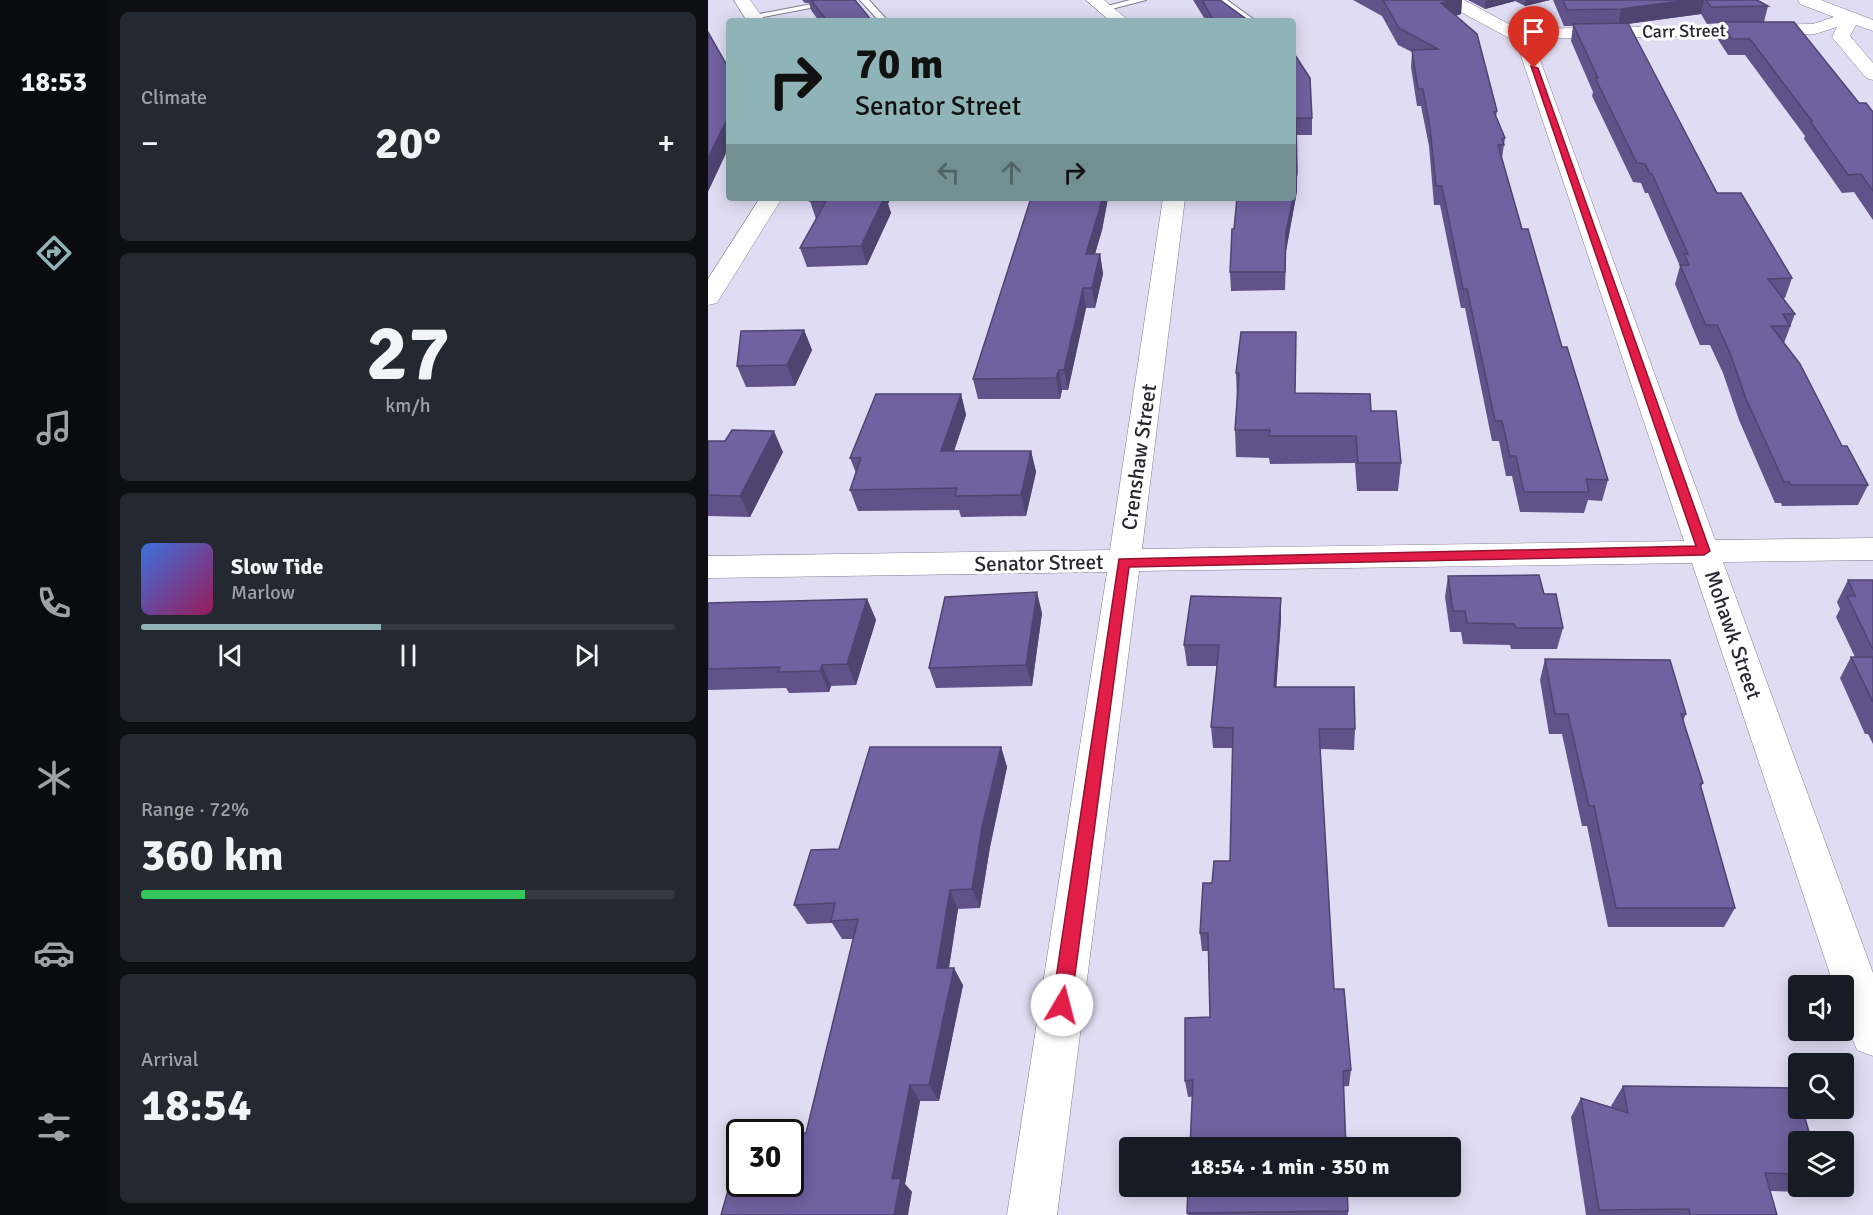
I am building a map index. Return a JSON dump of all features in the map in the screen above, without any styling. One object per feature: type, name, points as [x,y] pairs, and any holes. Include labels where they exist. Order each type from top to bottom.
[{"type":"street","points":[[742,0],[754,18]]},
{"type":"street","name":"Mohawk Street","points":[[1452,0],[1515,34],[1526,46],[1873,1034]]},
{"type":"street","points":[[1806,0],[1873,26]]},
{"type":"street","points":[[1099,4],[1116,18]]},
{"type":"street","points":[[1851,17],[1840,37],[1873,74]]},
{"type":"street","name":"Carr Street","points":[[1515,34],[1815,28],[1851,17]]},
{"type":"street","points":[[708,298],[769,201]]},
{"type":"street","name":"Crenshaw Street","points":[[1032,1215],[1174,201]]},
{"type":"street","name":"Senator Street","points":[[708,567],[1873,549]]},
{"type":"lane","points":[[760,18],[848,0]]},
{"type":"lane","points":[[864,0],[881,18]]},
{"type":"lane","points":[[1099,4],[1142,0]]},
{"type":"lane","points":[[1221,0],[1248,18]]},
{"type":"building","points":[[811,0],[855,0],[870,18],[825,18]]},
{"type":"building","points":[[1202,0],[1220,0],[1245,18],[1212,18]]},
{"type":"building","points":[[1383,0],[1455,0],[1441,3],[1477,34],[1497,111],[1494,112],[1505,138],[1502,139],[1504,145],[1498,145],[1522,229],[1528,229],[1562,347],[1567,347],[1608,480],[1586,479],[1589,492],[1524,492],[1516,456],[1510,456],[1502,421],[1495,421],[1467,289],[1463,289],[1442,186],[1436,186],[1430,128],[1423,89],[1418,89],[1412,50],[1438,49],[1399,28]]},
{"type":"building","points":[[1563,0],[1688,0],[1621,9],[1567,10]]},
{"type":"building","points":[[1706,0],[1757,0],[1768,6],[1711,7]]},
{"type":"building","points":[[1721,22],[1794,22],[1859,103],[1866,103],[1873,112],[1873,191],[1861,174],[1848,175],[1810,121],[1812,121],[1750,39],[1732,39]]},
{"type":"building","points":[[1628,23],[1717,193],[1741,193],[1792,278],[1768,279],[1795,314],[1783,314],[1790,326],[1771,326],[1800,364],[1842,446],[1847,446],[1868,485],[1791,485],[1789,482],[1784,482],[1746,399],[1730,353],[1717,325],[1706,325],[1700,312],[1680,265],[1689,265],[1684,254],[1688,254],[1652,174],[1645,164],[1637,163],[1595,78],[1598,78],[1573,24]]},
{"type":"building","points":[[708,32],[726,64],[726,121],[708,158]]},
{"type":"building","points":[[1296,57],[1310,78],[1312,118],[1296,118]]},
{"type":"building","points":[[1296,118],[1297,173],[1296,179]]},
{"type":"building","points":[[826,201],[883,201],[861,246],[800,248]]},
{"type":"building","points":[[1030,201],[1101,201],[1086,254],[1100,254],[1092,288],[1083,288],[1064,370],[1059,370],[1056,378],[973,379]]},
{"type":"building","points":[[1237,201],[1292,201],[1286,232],[1285,272],[1230,272],[1232,229],[1234,229]]},
{"type":"building","points":[[804,330],[787,365],[737,366],[741,331]]},
{"type":"building","points":[[1241,332],[1296,332],[1295,393],[1370,394],[1371,411],[1396,411],[1401,463],[1358,463],[1356,436],[1269,436],[1270,430],[1235,430],[1239,373],[1236,373]]},
{"type":"building","points":[[876,394],[961,394],[941,451],[1031,451],[1021,495],[955,496],[957,488],[850,490],[861,458],[850,458]]},
{"type":"building","points":[[732,430],[774,431],[740,496],[708,495],[708,441],[725,441]]},
{"type":"building","points":[[1539,575],[1544,594],[1556,594],[1563,628],[1516,628],[1514,624],[1467,623],[1465,611],[1453,611],[1448,576]]},
{"type":"building","points":[[1848,580],[1873,580],[1873,650],[1847,596],[1855,596]]},
{"type":"building","points":[[1037,592],[1026,665],[929,668],[945,597]]},
{"type":"building","points":[[1191,596],[1281,598],[1274,687],[1354,687],[1355,729],[1319,729],[1334,989],[1344,989],[1351,1070],[1343,1071],[1346,1137],[1190,1137],[1193,1080],[1185,1081],[1185,1018],[1210,1017],[1208,933],[1200,933],[1203,883],[1212,883],[1214,861],[1230,861],[1233,728],[1211,727],[1219,645],[1184,645]]},
{"type":"building","points":[[867,599],[847,664],[822,665],[820,671],[778,672],[780,667],[708,669],[708,603]]},
{"type":"building","points":[[1851,657],[1873,657],[1873,702]]},
{"type":"building","points":[[1545,659],[1670,660],[1686,714],[1681,714],[1703,783],[1700,784],[1735,908],[1616,908],[1594,806],[1589,806],[1568,714],[1555,714]]},
{"type":"building","points":[[870,747],[1001,747],[982,827],[972,889],[950,890],[937,968],[954,968],[929,1085],[910,1085],[892,1179],[901,1178],[894,1215],[721,1215],[726,1197],[804,1197],[804,1133],[806,1133],[858,919],[831,921],[835,903],[794,905],[811,850],[839,849]]},
{"type":"building","points":[[1623,1086],[1788,1088],[1788,1119],[1805,1119],[1809,1131],[1788,1131],[1788,1174],[1765,1173],[1777,1215],[1690,1215],[1689,1209],[1599,1210],[1581,1098],[1628,1113]]},
{"type":"building","points":[[1188,1197],[1347,1197],[1348,1211],[1187,1213]]},
{"type":"route","points":[[1062,1005],[1124,562],[1704,551],[1534,68]]}]
